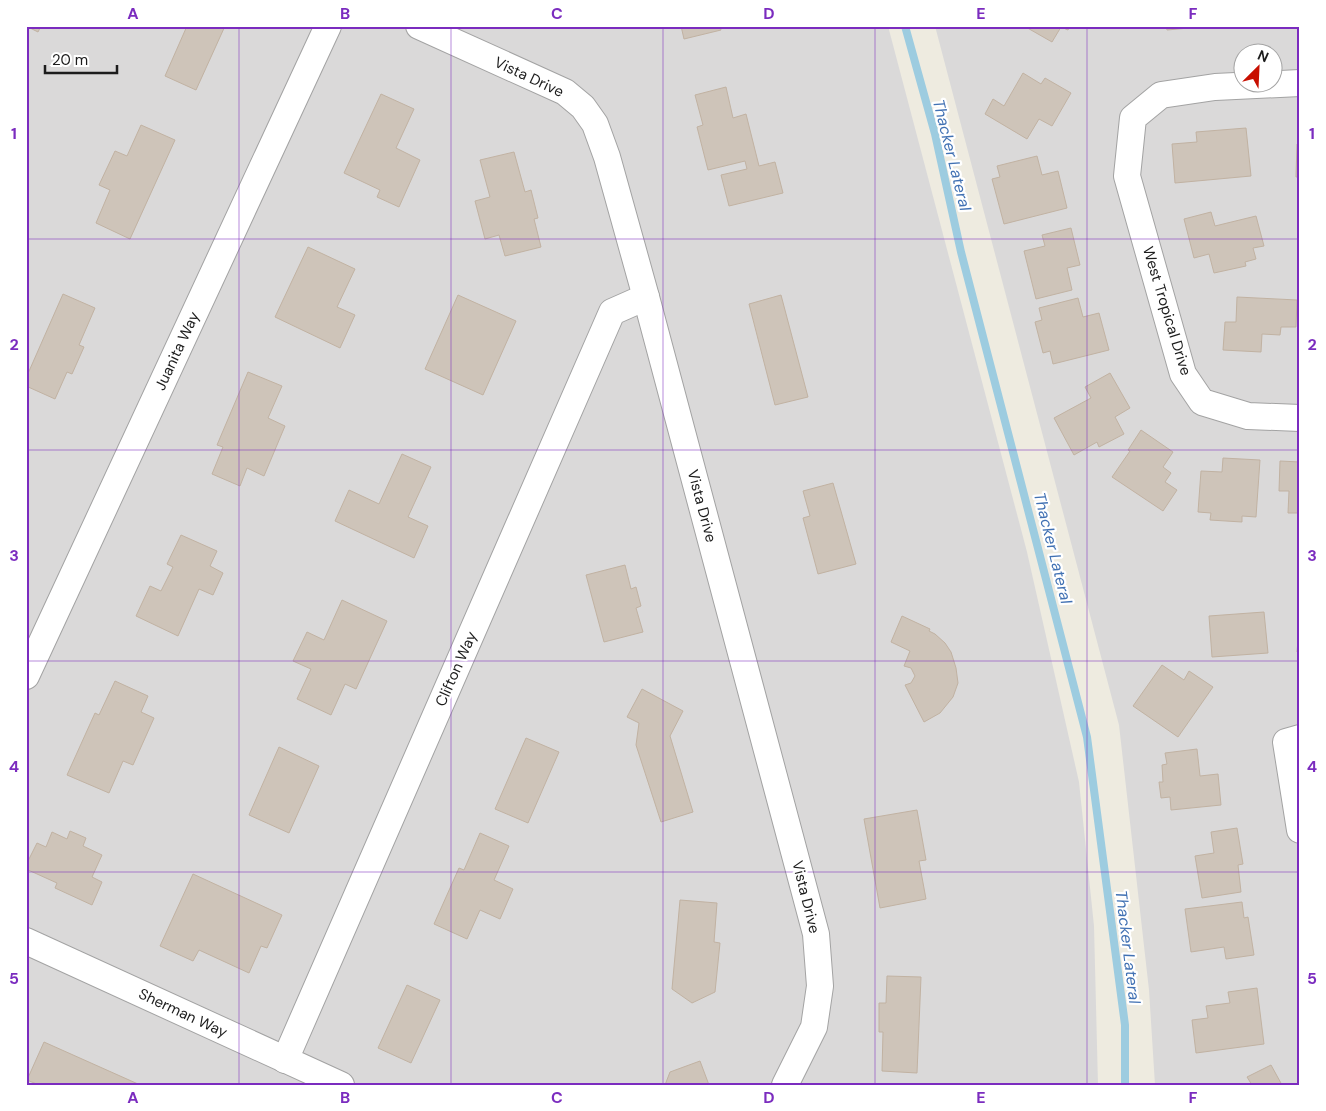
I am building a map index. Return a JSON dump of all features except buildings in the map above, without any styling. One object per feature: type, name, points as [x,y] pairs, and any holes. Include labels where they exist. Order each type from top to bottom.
[{"type":"street","name":"Juanita Way","points":[[26,676],[328,26]]},
{"type":"street","name":"Vista Drive","points":[[419,26],[565,92],[583,107],[595,124],[607,157],[816,934],[820,986],[814,1027],[785,1085]]},
{"type":"street","name":"West Tropical Drive","points":[[1300,83],[1215,87],[1161,95],[1133,118],[1127,176],[1183,374],[1202,402],[1248,416],[1300,418]]},
{"type":"street","name":"Clifton Way","points":[[285,1060],[612,312],[646,297]]},
{"type":"street","points":[[1293,740],[1300,830]]},
{"type":"street","name":"Sherman Way","points":[[26,941],[341,1085]]},
{"type":"shaded area","points":[[26,26],[888,26],[1027,552],[1079,782],[1094,926],[1098,1085],[26,1085]]},
{"type":"shaded area","points":[[935,26],[1300,26],[1300,1085],[1155,1085],[1149,990],[1119,725]]},
{"type":"waterway","name":"Thacker Lateral","points":[[905,26],[935,134],[961,252],[1087,737],[1125,1025],[1125,1085]]}]
